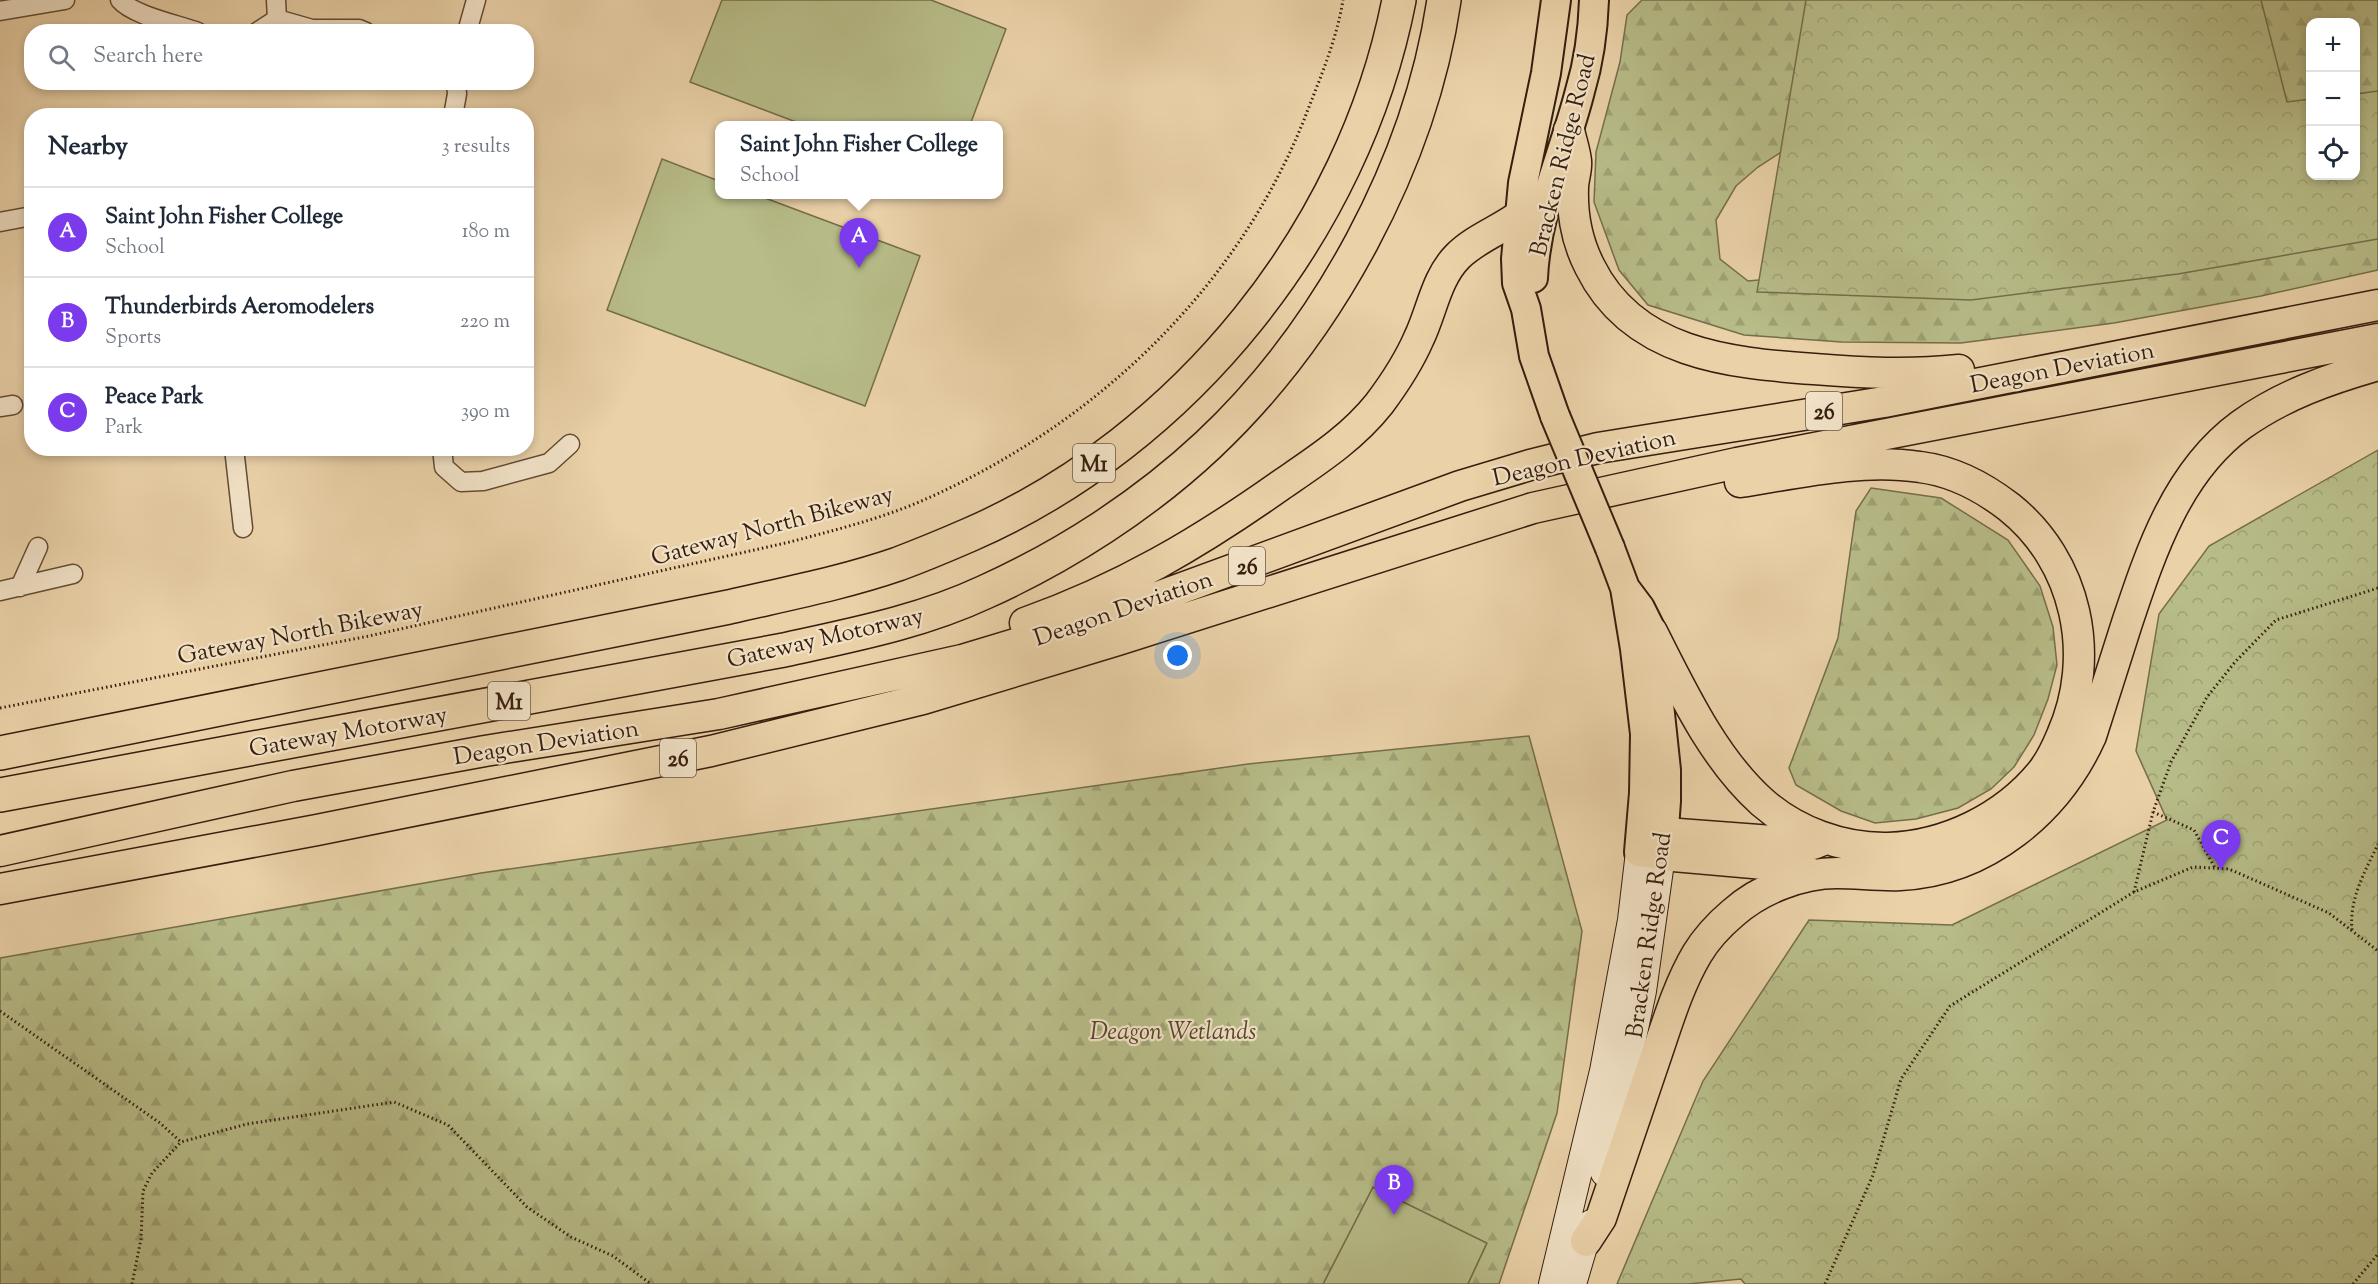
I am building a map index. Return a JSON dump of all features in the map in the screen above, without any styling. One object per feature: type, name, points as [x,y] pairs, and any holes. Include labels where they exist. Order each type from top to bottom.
[{"type":"highway","name":"Gateway Motorway","points":[[0,753],[729,607],[820,586],[897,564],[972,534],[1047,495],[1111,452],[1158,413],[1210,363],[1253,313],[1300,246],[1336,181],[1367,113],[1395,24],[1399,0]]},
{"type":"highway","name":"Gateway Motorway","points":[[0,795],[774,652],[880,628],[930,614],[984,593],[1066,549],[1138,502],[1208,445],[1260,390],[1312,323],[1362,242],[1395,172],[1419,107],[1432,60],[1444,0]]},
{"type":"highway","points":[[1569,130],[1576,162],[1573,187],[1576,233],[1590,268],[1610,297],[1632,319],[1657,336],[1684,349],[1718,359],[1756,365],[1885,375],[1965,369],[2009,361],[2050,369]]},
{"type":"highway","points":[[962,660],[989,635],[1101,593],[1189,547],[1246,510],[1348,437],[1378,405],[1398,377],[1419,338],[1445,272],[1459,256],[1519,216]]},
{"type":"highway","name":"Deagon Deviation","points":[[0,850],[293,786],[485,751],[719,714],[962,660],[1095,620],[1460,486],[1598,448],[1884,402],[2378,304]]},
{"type":"highway","name":"Deagon Deviation","points":[[0,888],[317,830],[700,753],[823,725],[922,699],[1053,660],[1533,508],[1737,463],[2378,339]]},
{"type":"highway","points":[[1586,1241],[1601,1218],[1665,1029],[1686,976],[1699,951],[1732,914],[1746,903],[1780,885],[1813,875],[1837,873],[1901,876],[1969,860],[1998,845],[2034,818],[2061,789],[2091,736],[2152,548],[2161,528],[2195,474],[2240,426],[2269,407],[2305,388],[2378,365]]},
{"type":"highway","points":[[1643,483],[1677,493],[1800,472],[1892,464],[1921,467],[1969,482],[1994,495],[2035,531],[2052,555],[2073,605],[2079,631],[2080,661],[2077,689],[2069,719],[2058,744],[2042,772],[2020,794],[1997,812],[1969,829],[1936,842],[1910,847],[1874,848],[1828,839],[1783,818],[1762,802],[1739,778],[1702,725],[1652,632]]},
{"type":"highway","points":[[1652,843],[1813,844],[1828,839]]},
{"type":"highway","points":[[1652,843],[1799,867],[1813,875]]},
{"type":"main road","name":"Bracken Ridge Road","points":[[1556,0],[1550,50],[1531,134],[1519,216],[1517,283],[1526,309],[1534,356],[1555,416],[1625,588],[1645,734],[1652,843],[1641,1001],[1603,1181],[1573,1284]]},
{"type":"main road","name":"Bracken Ridge Road","points":[[1526,309],[1533,284],[1535,245],[1541,219],[1569,130],[1589,52],[1594,0]]},
{"type":"main road","name":"Bracken Ridge Road","points":[[1552,1284],[1604,1071],[1631,920],[1652,843],[1666,770],[1661,714],[1649,648],[1652,632],[1640,608],[1625,588]]},
{"type":"street","points":[[0,10],[57,3],[64,0]]},
{"type":"street","points":[[120,0],[143,13],[175,24]]},
{"type":"street","points":[[276,0],[277,19]]},
{"type":"street","points":[[469,24],[476,0]]},
{"type":"street","points":[[269,24],[277,19],[294,24]]},
{"type":"street","points":[[454,108],[457,90]]},
{"type":"street","points":[[0,222],[24,218]]},
{"type":"street","points":[[443,456],[444,467],[461,482],[483,481],[549,463],[570,444]]},
{"type":"street","points":[[235,456],[243,528]]},
{"type":"street","points":[[20,587],[38,548]]},
{"type":"street","points":[[0,591],[73,574]]},
{"type":"path","name":"Gateway North Bikeway","points":[[0,708],[369,636],[851,527],[912,505],[1000,462],[1082,409],[1131,368],[1180,318],[1212,280],[1273,189],[1300,132],[1323,72],[1343,0]]},
{"type":"path","points":[[2134,892],[2153,812],[2171,762],[2206,697],[2235,662],[2276,620],[2378,588]]},
{"type":"path","points":[[2153,812],[2194,830],[2215,868]]},
{"type":"path","points":[[2352,931],[2350,912],[2357,890],[2378,844]]},
{"type":"path","points":[[1825,1284],[1873,1175],[1901,1079],[1950,1006],[2134,892],[2193,867],[2229,869],[2329,913],[2378,951]]},
{"type":"path","points":[[0,1011],[160,1123],[181,1142]]},
{"type":"path","points":[[132,1284],[141,1239],[143,1191],[152,1173],[181,1142],[247,1124],[394,1102],[448,1125],[527,1207],[571,1237],[613,1256],[651,1284]]},
{"type":"path","points":[[2353,1284],[2378,1254]]},
{"type":"green space","points":[[722,0],[931,0],[1006,29],[972,121],[793,121],[690,82]]},
{"type":"green space","points":[[1642,0],[1895,0],[1803,138],[1758,167],[1736,186],[1716,220],[1720,259],[1748,281],[2378,203],[2378,270],[2261,296],[2114,323],[1961,343],[1842,342],[1744,335],[1648,305],[1619,270],[1594,202],[1596,152],[1620,62],[1627,15]]},
{"type":"green space","points":[[1806,0],[2261,0],[2287,102],[2306,100],[2306,180],[2360,180],[2360,93],[2378,91],[2378,239],[2178,274],[1971,300],[1757,292]]},
{"type":"green space","points":[[1942,0],[2378,0],[2378,181],[2313,189]]},
{"type":"green space","points":[[662,159],[715,179],[715,199],[768,199],[920,256],[865,406],[607,310]]},
{"type":"green space","points":[[2378,450],[2378,1284],[1745,1284],[1741,1279],[1688,1284],[1617,1284],[1703,1081],[1809,920],[1952,925],[2167,820],[2136,751],[2159,614],[2209,546]]},
{"type":"green space","points":[[1871,488],[1941,498],[2008,540],[2040,586],[2053,627],[2057,665],[2048,699],[2034,735],[2014,767],[1991,789],[1958,808],[1916,819],[1875,823],[1841,811],[1796,785],[1789,768],[1838,638],[1856,511]]},
{"type":"green space","name":"Deagon Wetlands","points":[[1529,736],[1582,931],[1557,1113],[1499,1284],[1468,1284],[1487,1243],[1373,1187],[1323,1284],[0,1284],[0,958],[481,873],[1248,764]]},
{"type":"green space","points":[[1373,1187],[1487,1243],[1468,1284],[1323,1284]]},
{"type":"place","name":"Saint John Fisher College","points":[[859,268]]},
{"type":"place","name":"Peace Park","points":[[2221,870]]},
{"type":"place","name":"Thunderbirds Aeromodelers","points":[[1394,1215]]}]
